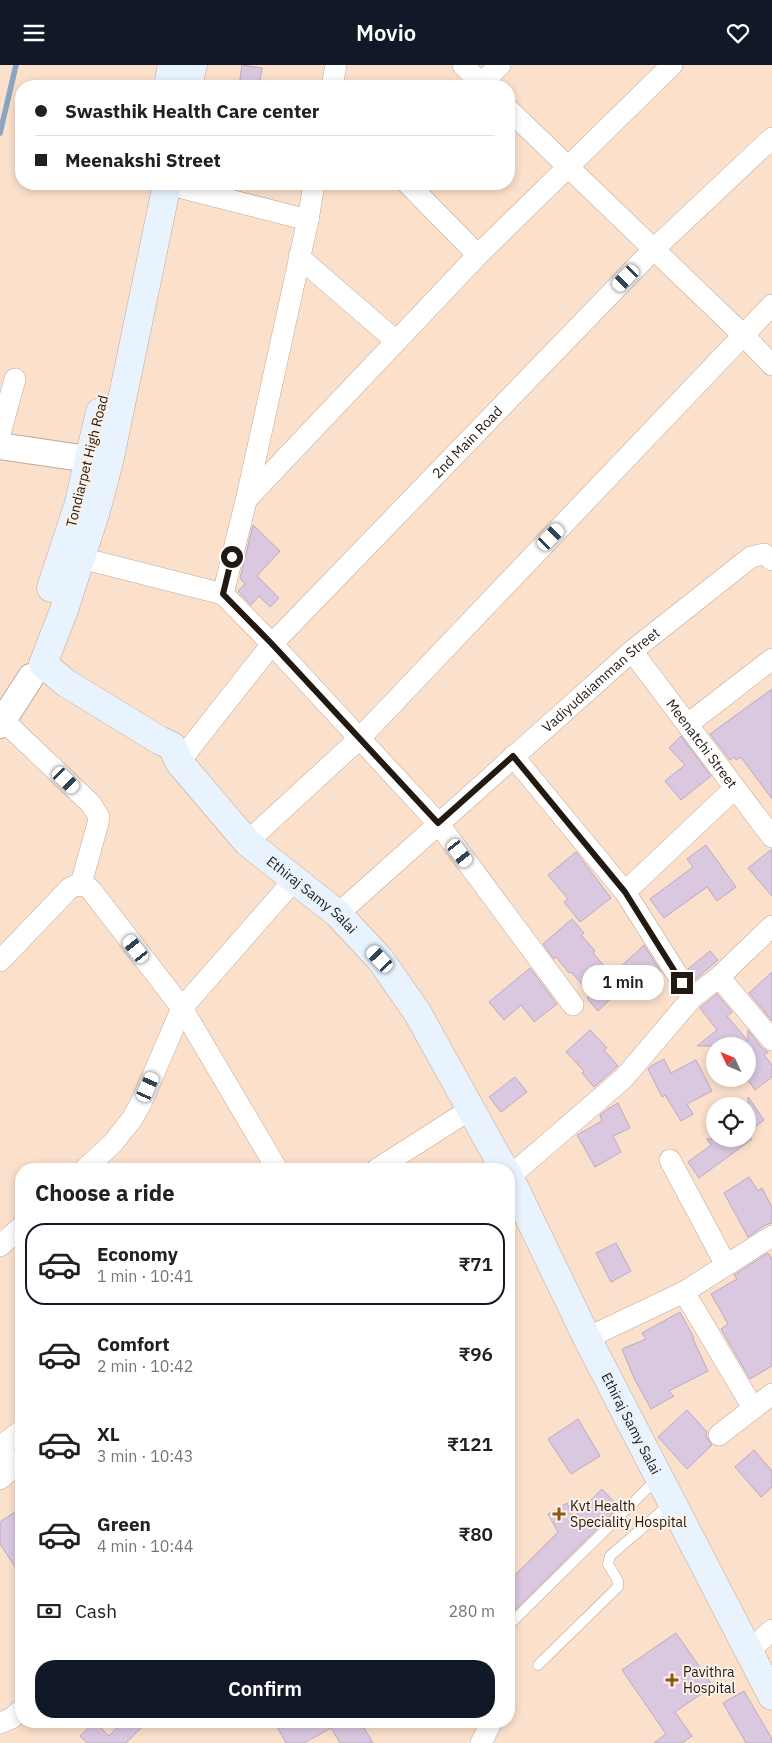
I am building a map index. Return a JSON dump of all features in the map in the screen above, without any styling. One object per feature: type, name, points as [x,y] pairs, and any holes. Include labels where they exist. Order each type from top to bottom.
[{"type":"main road","points":[[169,80],[172,65]]},
{"type":"main road","points":[[189,80],[193,65]]},
{"type":"main road","name":"Tondiarpet High Road","points":[[148,190],[99,460],[96,511],[64,610],[37,670],[25,661],[45,608],[78,506],[99,460],[166,190]]},
{"type":"main road","name":"Ethiraj Samy Salai","points":[[37,670],[66,683],[172,746],[179,762],[247,842],[338,914],[380,959],[417,1012],[501,1163]]},
{"type":"main road","name":"Ethiraj Samy Salai","points":[[515,1189],[658,1478],[772,1696]]},
{"type":"street","points":[[333,80],[336,65]]},
{"type":"street","points":[[463,65],[477,80]]},
{"type":"street","points":[[486,80],[500,65]]},
{"type":"street","points":[[246,501],[478,255],[672,65]]},
{"type":"street","points":[[515,116],[772,365]]},
{"type":"street","name":"2nd Main Road","points":[[179,762],[272,644],[653,250],[772,138]]},
{"type":"street","points":[[190,190],[308,220]]},
{"type":"street","points":[[223,594],[246,501],[313,190]]},
{"type":"street","points":[[414,190],[478,255]]},
{"type":"street","points":[[300,257],[396,341]]},
{"type":"street","points":[[247,842],[358,739],[772,305]]},
{"type":"street","points":[[0,435],[15,379]]},
{"type":"street","points":[[0,446],[99,460]]},
{"type":"street","name":"Vadiyudaiamman Street","points":[[338,914],[632,651],[751,557],[764,554],[772,560]]},
{"type":"street","points":[[81,558],[223,594],[438,823],[573,1005]]},
{"type":"street","name":"Meenatchi Street","points":[[632,651],[772,837]]},
{"type":"street","points":[[688,724],[770,663]]},
{"type":"street","name":"Tondiarpet High Road","points":[[2,723],[37,670]]},
{"type":"street","points":[[2,723],[91,804],[99,817],[80,884]]},
{"type":"street","points":[[513,756],[625,892],[692,998]]},
{"type":"street","points":[[625,892],[735,788]]},
{"type":"street","points":[[92,1163],[114,1143],[132,1119],[141,1103],[182,1008],[294,879]]},
{"type":"street","points":[[0,961],[69,889],[80,884],[85,885],[91,890],[182,1008],[272,1163]]},
{"type":"street","points":[[515,1172],[624,1078],[692,998],[719,977],[772,926]]},
{"type":"street","points":[[719,977],[772,1040]]},
{"type":"street","points":[[386,1163],[471,1109]]},
{"type":"street","points":[[670,1161],[726,1265]]},
{"type":"street","points":[[0,1246],[15,1232]]},
{"type":"street","points":[[588,1338],[684,1292],[772,1236]]},
{"type":"street","points":[[684,1292],[753,1409]]},
{"type":"street","points":[[719,1435],[772,1394]]},
{"type":"street","points":[[0,1479],[6,1474],[10,1464],[0,1446],[15,1435]]},
{"type":"street","points":[[748,1652],[772,1631]]},
{"type":"street","points":[[0,1723],[15,1715]]},
{"type":"street","points":[[481,1743],[488,1728]]},
{"type":"lane","points":[[515,1619],[658,1478]]},
{"type":"lane","points":[[538,1665],[618,1587],[618,1581],[608,1564],[610,1556],[671,1503]]},
{"type":"building","points":[[242,65],[262,68],[260,80],[240,80]]},
{"type":"building","points":[[253,525],[280,551],[257,576],[279,598],[270,607],[259,596],[251,605],[238,591],[245,584],[240,578]]},
{"type":"building","points":[[772,689],[772,799],[741,757],[736,760],[734,757],[730,760],[710,734]]},
{"type":"building","points":[[681,736],[711,776],[681,800],[665,781],[685,765],[669,748]]},
{"type":"building","points":[[706,845],[736,887],[717,901],[707,887],[664,918],[650,899],[693,867],[687,859]]},
{"type":"building","points":[[772,849],[772,896],[748,868]]},
{"type":"building","points":[[576,852],[611,898],[580,922],[564,902],[568,899],[548,875]]},
{"type":"building","points":[[572,919],[584,933],[581,935],[595,951],[593,953],[612,975],[644,945],[661,972],[647,984],[637,973],[598,1011],[587,998],[591,994],[571,972],[569,973],[556,957],[554,959],[543,944]]},
{"type":"building","points":[[710,951],[718,960],[695,980],[688,969]]},
{"type":"building","points":[[530,968],[557,1004],[534,1022],[521,1005],[504,1020],[489,1002]]},
{"type":"building","points":[[772,972],[772,1021],[749,993]]},
{"type":"building","points":[[717,994],[732,1012],[727,1016],[745,1037],[708,1037],[717,1030],[700,1008]]},
{"type":"building","points":[[590,1030],[607,1048],[604,1050],[618,1066],[594,1087],[582,1073],[584,1071],[566,1052]]},
{"type":"building","points":[[748,1030],[753,1037],[748,1037]]},
{"type":"building","points":[[706,1039],[706,1046],[697,1046]]},
{"type":"building","points":[[756,1040],[768,1052],[764,1055],[772,1065],[772,1077],[755,1090],[753,1087],[756,1087]]},
{"type":"building","points":[[664,1059],[671,1073],[696,1060],[706,1079],[706,1087],[710,1087],[712,1091],[687,1104],[693,1114],[681,1121],[665,1095],[662,1097],[648,1069]]},
{"type":"building","points":[[515,1077],[527,1092],[501,1112],[489,1097]]},
{"type":"building","points":[[618,1103],[630,1128],[613,1136],[621,1152],[595,1167],[577,1135],[602,1121],[600,1115]]},
{"type":"building","points":[[756,1108],[764,1120],[756,1126]]},
{"type":"building","points":[[708,1147],[741,1147],[699,1178],[688,1162]]},
{"type":"building","points":[[749,1177],[758,1191],[762,1188],[772,1207],[772,1223],[765,1225],[748,1237],[724,1193]]},
{"type":"building","points":[[616,1243],[631,1271],[611,1282],[596,1253]]},
{"type":"building","points":[[768,1253],[772,1259],[772,1366],[750,1379],[721,1329],[728,1324],[711,1294],[737,1279],[734,1275]]},
{"type":"building","points":[[680,1312],[694,1338],[708,1371],[669,1391],[674,1396],[651,1409],[634,1378],[622,1349],[646,1339],[642,1333]]},
{"type":"building","points":[[687,1410],[707,1432],[706,1436],[712,1445],[687,1469],[658,1437]]},
{"type":"building","points":[[578,1419],[600,1456],[571,1474],[548,1439]]},
{"type":"building","points":[[754,1450],[772,1471],[772,1487],[761,1497],[735,1467]]},
{"type":"building","points":[[602,1489],[619,1507],[515,1610],[515,1575],[558,1532],[548,1514],[567,1503],[574,1517]]},
{"type":"building","points":[[15,1512],[15,1567],[0,1544],[0,1522]]},
{"type":"building","name":"Pavithra Hospital","points":[[676,1633],[713,1686],[675,1712],[692,1736],[682,1743],[654,1743],[666,1734],[622,1670]]},
{"type":"building","points":[[744,1691],[772,1739],[772,1743],[746,1743],[723,1703]]},
{"type":"building","points":[[89,1728],[101,1728],[109,1736],[116,1728],[141,1728],[126,1743],[87,1743],[80,1736]]},
{"type":"building","points":[[278,1728],[331,1728],[304,1743],[286,1743]]},
{"type":"building","points":[[331,1728],[364,1728],[373,1743],[340,1743]]},
{"type":"waterway","points":[[0,133],[16,65]]},
{"type":"place","name":"Kvt Health Speciality Hospital","points":[[559,1514]]},
{"type":"place","name":"Pavithra Hospital","points":[[672,1680]]},
{"type":"route","points":[[232,557],[223,594],[438,823],[513,756],[625,892],[682,983]]}]
